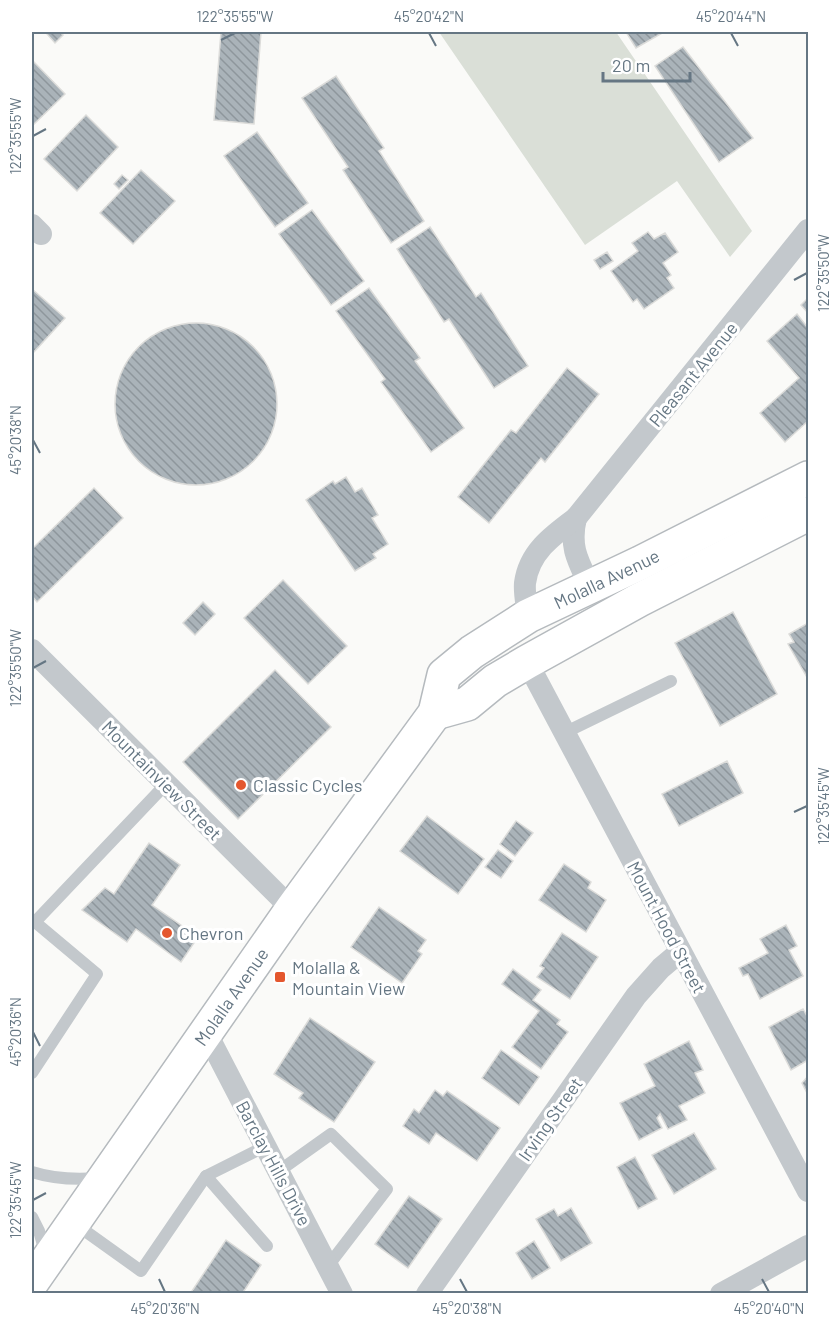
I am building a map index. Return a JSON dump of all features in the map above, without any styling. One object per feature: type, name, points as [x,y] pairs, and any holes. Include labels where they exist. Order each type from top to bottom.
[{"type":"main road","name":"Molalla Avenue","points":[[39,1271],[292,909],[435,713],[444,675],[472,652],[528,616],[640,563],[808,478]]},
{"type":"main road","name":"Molalla Avenue","points":[[435,713],[467,704],[495,681],[527,662],[639,600],[808,514]]},
{"type":"main road","points":[[527,662],[523,652],[525,642],[533,634],[608,592],[640,563]]},
{"type":"street","name":"Pleasant Avenue","points":[[528,616],[525,585],[531,562],[544,543],[576,518],[808,230]]},
{"type":"street","points":[[576,518],[572,533],[573,547],[590,586]]},
{"type":"street","name":"Mountainview Street","points":[[32,650],[292,909]]},
{"type":"street","name":"Mount Hood Street","points":[[527,662],[808,1191]]},
{"type":"street","name":"Irving Street","points":[[427,1293],[636,996],[661,968],[680,952]]},
{"type":"street","name":"Barclay Hills Drive","points":[[206,1032],[342,1293]]},
{"type":"street","points":[[721,1293],[808,1246]]},
{"type":"lane","points":[[564,734],[671,681]]},
{"type":"lane","points":[[32,1073],[98,974],[35,922],[166,784]]},
{"type":"lane","points":[[279,1171],[331,1134],[387,1189],[328,1266]]},
{"type":"lane","points":[[73,1222],[141,1271],[206,1176],[266,1146]]},
{"type":"lane","points":[[32,1172],[48,1177],[77,1180],[105,1177]]},
{"type":"lane","points":[[206,1176],[267,1246]]},
{"type":"lane","points":[[32,1217],[39,1231],[39,1271]]},
{"type":"shaded area","points":[[439,32],[616,32],[752,231],[730,257],[677,181],[585,245]]},
{"type":"building","points":[[59,32],[63,35],[55,43],[47,34]]},
{"type":"building","points":[[221,32],[261,32],[254,124],[214,120]]},
{"type":"building","points":[[626,32],[664,32],[636,48]]},
{"type":"building","points":[[683,47],[753,138],[719,162],[655,66]]},
{"type":"building","points":[[33,61],[65,94],[32,126],[32,63]]},
{"type":"building","points":[[336,76],[384,148],[379,151],[424,221],[391,243],[343,170],[348,167],[302,98]]},
{"type":"building","points":[[86,115],[118,147],[77,191],[44,159]]},
{"type":"building","points":[[257,132],[308,203],[275,227],[224,156]]},
{"type":"building","points":[[141,170],[175,201],[133,244],[100,213]]},
{"type":"building","points":[[122,175],[128,180],[119,189],[114,184]]},
{"type":"building","points":[[312,210],[364,281],[331,305],[279,234]]},
{"type":"building","points":[[430,227],[476,297],[481,293],[528,366],[494,388],[449,319],[444,322],[397,249]]},
{"type":"building","points":[[648,232],[654,239],[665,233],[678,252],[663,263],[671,275],[667,278],[674,288],[644,309],[637,299],[633,302],[611,271],[638,251],[632,243]]},
{"type":"building","points":[[607,252],[613,261],[600,269],[594,260]]},
{"type":"building","points":[[369,288],[420,358],[415,361],[464,428],[431,452],[381,382],[385,379],[336,311]]},
{"type":"building","points":[[32,289],[65,318],[32,354]]},
{"type":"building","points":[[808,298],[808,313],[801,305]]},
{"type":"building","points":[[797,314],[808,328],[808,421],[785,442],[760,413],[799,378],[767,341]]},
{"type":"building","points":[[196,323],[227,329],[253,347],[271,373],[277,404],[271,435],[253,461],[227,479],[196,485],[165,479],[139,461],[121,435],[115,404],[121,373],[139,347],[165,329]]},
{"type":"building","points":[[567,368],[599,394],[545,462],[541,458],[489,523],[458,497],[511,430],[516,433]]},
{"type":"building","points":[[346,477],[355,492],[362,488],[378,515],[372,518],[388,544],[373,554],[376,558],[355,571],[306,500],[333,481],[335,484]]},
{"type":"building","points":[[94,488],[123,518],[37,602],[32,596],[32,549]]},
{"type":"building","points":[[283,580],[347,646],[308,684],[244,618]]},
{"type":"building","points":[[203,602],[215,614],[195,635],[183,623]]},
{"type":"building","points":[[733,612],[777,694],[720,726],[675,643]]},
{"type":"building","points":[[808,623],[808,679],[788,644],[794,642],[789,634]]},
{"type":"building","points":[[275,670],[331,727],[238,819],[183,762]]},
{"type":"building","points":[[727,761],[743,793],[679,826],[662,794]]},
{"type":"building","points":[[427,816],[484,859],[458,894],[400,851]]},
{"type":"building","points":[[516,821],[533,833],[515,856],[500,844]]},
{"type":"building","points":[[149,843],[180,865],[152,905],[198,937],[181,962],[136,929],[127,942],[82,910],[105,888],[114,894]]},
{"type":"building","points":[[498,850],[513,861],[501,878],[485,867]]},
{"type":"building","points":[[564,864],[591,882],[588,888],[606,900],[586,932],[539,900]]},
{"type":"building","points":[[379,907],[426,940],[418,951],[422,954],[402,983],[351,947]]},
{"type":"building","points":[[786,925],[797,946],[789,950],[803,976],[760,999],[748,974],[743,976],[739,968],[768,953],[760,939]]},
{"type":"building","points":[[562,933],[598,957],[570,999],[537,977],[544,968],[540,966]]},
{"type":"building","points":[[513,969],[541,990],[533,1000],[560,1020],[557,1024],[568,1032],[541,1069],[512,1047],[539,1011],[502,984]]},
{"type":"building","points":[[803,1009],[808,1015],[808,1060],[791,1070],[769,1027]]},
{"type":"building","points":[[310,1018],[375,1062],[334,1122],[299,1098],[303,1093],[274,1074]]},
{"type":"building","points":[[689,1041],[703,1070],[695,1073],[705,1093],[679,1106],[687,1120],[668,1129],[660,1114],[657,1118],[662,1128],[639,1140],[620,1103],[655,1086],[644,1064]]},
{"type":"building","points":[[501,1050],[539,1077],[519,1105],[482,1078]]},
{"type":"building","points":[[808,1076],[808,1095],[802,1083]]},
{"type":"building","points":[[435,1090],[443,1096],[447,1091],[500,1128],[477,1161],[436,1133],[429,1144],[403,1126],[414,1109],[419,1113]]},
{"type":"building","points":[[694,1133],[716,1169],[674,1194],[652,1155]]},
{"type":"building","points":[[635,1157],[657,1199],[638,1209],[617,1167]]},
{"type":"building","points":[[409,1196],[442,1219],[408,1268],[375,1244]]},
{"type":"building","points":[[571,1208],[592,1243],[561,1261],[536,1219],[554,1209],[558,1216]]},
{"type":"building","points":[[226,1240],[261,1265],[242,1294],[190,1294]]},
{"type":"building","points":[[534,1241],[550,1268],[532,1279],[516,1253]]},
{"type":"place","name":"Classic Cycles","points":[[241,785]]},
{"type":"place","name":"Chevron","points":[[167,933]]},
{"type":"place","name":"Molalla & Mountain View","points":[[280,977]]}]
